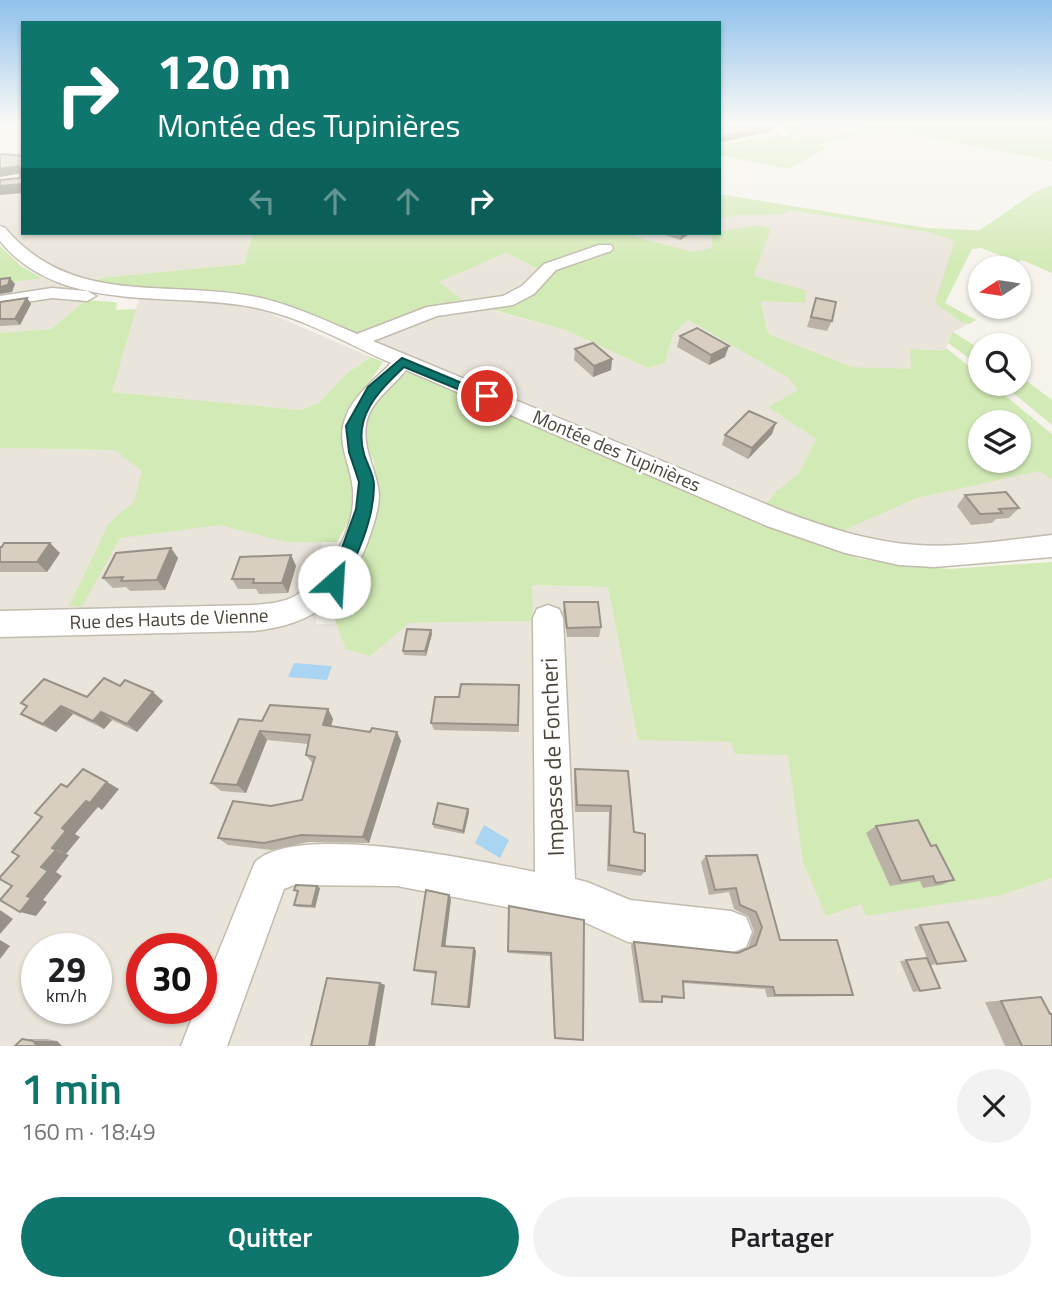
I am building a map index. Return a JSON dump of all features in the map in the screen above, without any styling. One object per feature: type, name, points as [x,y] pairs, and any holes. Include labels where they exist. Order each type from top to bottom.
[{"type":"street","name":"Montée des Tupinières","points":[[0,231],[29,261],[53,274],[105,288],[152,295],[254,302],[282,309],[776,519],[835,540],[916,556],[946,556],[1052,546]]},
{"type":"street","points":[[355,341],[433,311],[507,301],[528,290],[550,267],[605,248]]},
{"type":"street","points":[[0,301],[52,293],[83,296],[152,295]]},
{"type":"street","name":"Rue des Hauts de Vienne","points":[[0,624],[260,617],[304,606],[334,582],[343,566],[364,509],[366,482],[354,435],[357,416],[373,390],[402,362]]},
{"type":"street","name":"Impasse de Foncheri","points":[[548,618],[556,896]]},
{"type":"street","points":[[204,1046],[269,876],[276,869],[294,865],[397,866],[433,871],[587,902],[628,921],[731,932]]},
{"type":"shaded area","points":[[21,183],[21,235],[252,235],[244,264],[102,278],[98,282],[57,271],[34,259],[0,223],[0,186]]},
{"type":"shaded area","points":[[721,196],[966,237],[945,303],[968,316],[968,319],[976,320],[953,332],[945,351],[912,370],[852,367],[771,335],[767,331],[762,304],[582,235],[721,235]]},
{"type":"shaded area","points":[[506,253],[538,269],[544,276],[532,291],[495,311],[566,330],[648,368],[665,363],[673,334],[688,320],[790,378],[798,390],[768,407],[816,439],[799,473],[774,493],[765,506],[367,341],[461,298],[437,282]]},
{"type":"shaded area","points":[[42,278],[88,294],[86,300],[51,329],[0,333],[0,284]]},
{"type":"shaded area","points":[[139,299],[253,306],[371,357],[346,374],[319,403],[301,410],[111,392]]},
{"type":"shaded area","points":[[0,448],[115,450],[326,493],[316,624],[532,621],[531,585],[608,587],[638,739],[803,744],[1002,895],[1052,878],[1052,1046],[0,1046]]},
{"type":"shaded area","points":[[1039,470],[1052,480],[1052,537],[922,549],[841,537],[843,531],[917,498]]},
{"type":"green space","points":[[1052,185],[1052,273],[1031,264],[1031,256],[1002,256],[981,248],[972,249],[945,303],[968,316],[968,319],[976,320],[969,324],[961,322],[935,303],[955,241],[928,232],[789,210],[784,214],[739,215],[721,219],[721,194],[927,228],[980,230],[1035,192]]},
{"type":"green space","points":[[759,225],[771,229],[753,276],[805,290],[806,303],[761,301],[767,331],[771,335],[852,367],[911,369],[910,349],[944,351],[946,348],[968,365],[968,396],[1006,396],[1023,410],[968,410],[968,473],[1030,473],[917,498],[843,531],[841,537],[765,506],[774,493],[799,473],[816,439],[768,407],[798,390],[789,378],[688,320],[673,334],[665,363],[648,368],[566,330],[494,310],[531,291],[550,270],[598,248],[538,269],[506,253],[438,282],[462,299],[354,335],[294,308],[255,297],[142,289],[98,282],[101,278],[244,264],[252,235],[634,235],[693,252],[712,248],[711,235],[721,235],[721,231]]},
{"type":"green space","points":[[0,246],[21,266],[42,278],[0,284]]},
{"type":"green space","points":[[86,300],[117,303],[116,310],[136,309],[112,392],[301,410],[319,403],[346,374],[371,357],[383,362],[353,407],[355,511],[337,542],[287,542],[220,525],[120,538],[82,607],[69,606],[109,523],[134,502],[142,471],[115,450],[0,448],[0,333],[51,329]]},
{"type":"green space","points":[[953,332],[968,341],[968,357],[948,343]]},
{"type":"green space","points":[[408,372],[860,559],[949,569],[1052,562],[1052,878],[1002,895],[866,916],[861,904],[826,916],[803,862],[788,755],[735,754],[731,742],[638,740],[608,587],[532,585],[533,621],[409,623],[370,656],[346,649],[332,612],[350,577],[375,483],[374,463],[363,436],[369,411],[391,386]]},
{"type":"green space","points":[[1031,384],[1052,400],[1052,425],[1017,396],[1031,396]]},
{"type":"green space","points":[[1031,417],[1052,434],[1052,480],[1039,471],[1031,473]]},
{"type":"water","points":[[294,663],[332,666],[327,680],[288,677]]},
{"type":"water","points":[[484,825],[509,840],[500,858],[475,843]]},
{"type":"building","points":[[21,172],[21,184],[0,186],[0,180],[20,178]]},
{"type":"building","points":[[10,278],[8,285],[0,287],[0,279]]},
{"type":"building","points":[[27,298],[15,319],[0,319],[0,302]]},
{"type":"building","points":[[816,298],[836,302],[832,321],[811,317]]},
{"type":"building","points":[[697,328],[729,346],[711,355],[680,336]]},
{"type":"building","points":[[593,343],[612,359],[594,366],[575,349]]},
{"type":"building","points":[[749,411],[776,423],[752,448],[725,435]]},
{"type":"building","points":[[1006,492],[1019,508],[999,509],[1002,513],[980,514],[965,495]]},
{"type":"building","points":[[4,543],[50,543],[37,562],[0,562],[0,547]]},
{"type":"building","points":[[171,548],[157,580],[121,581],[123,577],[103,578],[116,553]]},
{"type":"building","points":[[291,555],[282,583],[253,583],[254,579],[232,579],[240,557]]},
{"type":"building","points":[[564,602],[598,602],[601,627],[567,628]]},
{"type":"building","points":[[407,629],[431,630],[425,651],[403,651]]},
{"type":"building","points":[[104,678],[120,686],[125,680],[153,692],[127,724],[101,712],[93,721],[61,706],[43,724],[21,714],[27,706],[21,703],[44,679],[87,697]]},
{"type":"building","points":[[461,684],[519,685],[518,725],[431,723],[435,697],[459,697]]},
{"type":"building","points":[[270,705],[328,709],[323,725],[370,732],[372,728],[397,732],[363,837],[301,835],[264,843],[218,838],[233,801],[271,806],[302,800],[315,757],[306,755],[310,735],[260,731],[237,785],[211,783],[239,719],[262,721]]},
{"type":"building","points":[[83,769],[107,782],[90,803],[86,801],[62,828],[66,831],[52,848],[56,850],[41,867],[48,871],[27,896],[31,898],[20,912],[0,900],[12,886],[0,877],[19,856],[12,852],[42,817],[35,813],[61,784],[67,787]]},
{"type":"building","points":[[575,769],[628,771],[634,832],[645,834],[645,871],[609,865],[611,806],[577,805]]},
{"type":"building","points":[[438,803],[468,809],[463,831],[433,824]]},
{"type":"building","points":[[918,820],[931,846],[936,845],[954,880],[936,883],[933,876],[901,881],[876,826]]},
{"type":"building","points":[[757,855],[780,940],[837,940],[853,995],[775,995],[773,987],[683,981],[684,998],[662,996],[662,1002],[643,1001],[634,942],[738,953],[756,945],[762,927],[756,912],[740,905],[736,888],[715,890],[706,856]]},
{"type":"building","points":[[296,885],[317,886],[312,906],[294,905],[298,891],[294,890]]},
{"type":"building","points":[[426,890],[449,895],[442,946],[474,948],[468,1007],[432,1004],[436,972],[414,970]]},
{"type":"building","points":[[509,906],[584,920],[583,1040],[555,1038],[551,953],[508,951]]},
{"type":"building","points":[[948,922],[966,961],[937,964],[920,925]]},
{"type":"building","points":[[927,958],[940,988],[920,991],[906,960]]},
{"type":"building","points":[[327,978],[380,983],[369,1046],[311,1046]]},
{"type":"building","points":[[1041,997],[1052,1014],[1052,1046],[1022,1046],[1001,1001]]},
{"type":"building","points":[[22,1039],[33,1041],[37,1046],[15,1046]]},
{"type":"route","points":[[334,582],[343,566],[364,509],[366,482],[356,452],[353,426],[373,390],[402,362],[487,396]]}]
